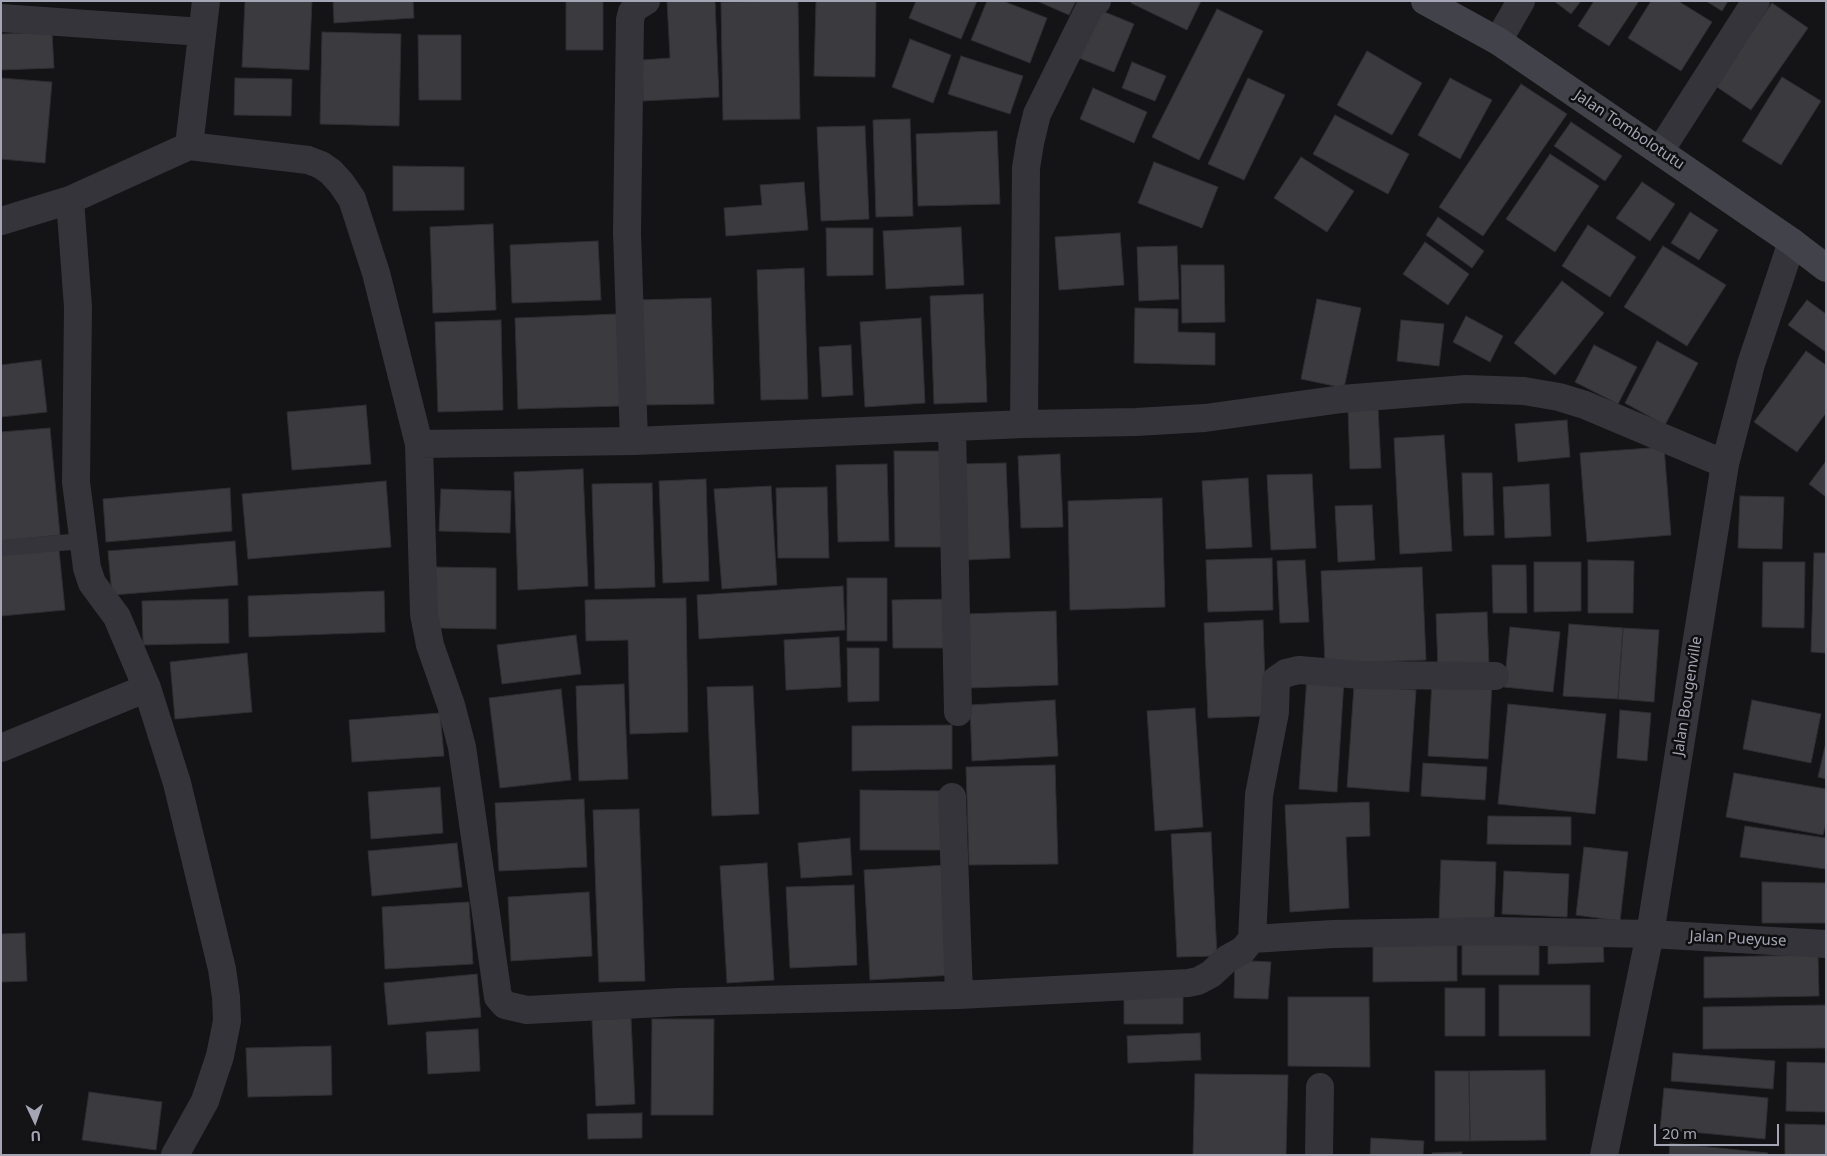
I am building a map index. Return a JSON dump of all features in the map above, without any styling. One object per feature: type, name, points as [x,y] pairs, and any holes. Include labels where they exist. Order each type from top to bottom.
[{"type":"street","points":[[189,146],[206,1]]},
{"type":"street","points":[[634,441],[627,232],[630,20],[632,12],[636,7],[646,1]]},
{"type":"street","points":[[1024,424],[1026,168],[1028,152],[1038,114],[1091,5],[1097,1]]},
{"type":"street","name":"Jalan Tombolotutu","points":[[1425,1],[1498,41],[1792,242],[1826,268]]},
{"type":"street","points":[[1498,41],[1520,1]]},
{"type":"street","points":[[1660,151],[1756,1]]},
{"type":"street","points":[[1,18],[202,32]]},
{"type":"street","points":[[1,220],[70,200],[189,146],[308,160],[321,165],[341,183],[352,199],[376,273],[420,444],[424,614],[430,644],[451,705],[462,747],[498,997],[505,1005],[526,1010],[679,1002],[959,995],[1198,981],[1211,974],[1227,959],[1243,950],[1252,939],[1259,795],[1275,712],[1276,680],[1286,673],[1299,670],[1361,675],[1495,676]]},
{"type":"street","points":[[70,200],[78,307],[76,482],[82,541],[87,568],[92,583],[117,617],[147,688],[177,783],[222,969],[226,997],[227,1021],[220,1056],[205,1101],[175,1155]]},
{"type":"street","name":"Jalan Bougenville","points":[[1604,1155],[1650,934],[1725,464],[1751,364],[1792,242]]},
{"type":"street","points":[[420,444],[634,441],[1024,424],[1136,422],[1205,418],[1361,397],[1466,389],[1524,391],[1559,397],[1585,405],[1725,464]]},
{"type":"street","points":[[952,428],[958,712]]},
{"type":"street","points":[[1,748],[147,688]]},
{"type":"street","points":[[952,797],[959,995]]},
{"type":"street","name":"Jalan Pueyuse","points":[[1252,939],[1333,934],[1495,931],[1650,934],[1826,944]]},
{"type":"street","points":[[1319,1155],[1320,1087]]},
{"type":"lane","points":[[1,548],[82,541]]},
{"type":"building","points":[[245,1],[312,1],[309,70],[242,67]]},
{"type":"building","points":[[333,1],[413,1],[414,18],[334,23]]},
{"type":"building","points":[[566,1],[603,1],[603,50],[566,50]]},
{"type":"building","points":[[667,1],[715,1],[719,97],[643,101],[642,60],[670,58]]},
{"type":"building","points":[[798,1],[800,119],[723,120],[721,2]]},
{"type":"building","points":[[816,1],[876,1],[875,77],[814,76]]},
{"type":"building","points":[[916,1],[977,1],[961,39],[909,18]]},
{"type":"building","points":[[987,1],[1003,1],[1047,18],[1030,63],[971,40]]},
{"type":"building","points":[[1037,1],[1076,1],[1069,15]]},
{"type":"building","points":[[1131,1],[1201,1],[1187,30],[1131,3]]},
{"type":"building","points":[[1554,1],[1581,1],[1571,14]]},
{"type":"building","points":[[1594,1],[1639,1],[1609,46],[1578,26]]},
{"type":"building","points":[[1651,1],[1678,1],[1712,22],[1681,71],[1628,38]]},
{"type":"building","points":[[1706,1],[1728,1],[1722,11]]},
{"type":"building","points":[[1772,3],[1808,28],[1751,110],[1714,85]]},
{"type":"building","points":[[1095,8],[1134,24],[1114,72],[1074,56]]},
{"type":"building","points":[[1217,9],[1263,31],[1199,160],[1152,137]]},
{"type":"building","points":[[52,32],[54,68],[1,70],[1,34]]},
{"type":"building","points":[[322,32],[401,34],[399,126],[320,124]]},
{"type":"building","points":[[418,35],[461,35],[461,100],[419,100]]},
{"type":"building","points":[[910,39],[951,55],[933,103],[892,87]]},
{"type":"building","points":[[1367,51],[1422,83],[1392,135],[1337,105]]},
{"type":"building","points":[[961,56],[1023,76],[1010,114],[948,94]]},
{"type":"building","points":[[1132,62],[1166,76],[1155,101],[1122,88]]},
{"type":"building","points":[[1782,77],[1821,101],[1781,165],[1742,141]]},
{"type":"building","points":[[1,78],[52,82],[45,163],[1,159]]},
{"type":"building","points":[[235,78],[292,79],[291,116],[234,115]]},
{"type":"building","points":[[1248,78],[1285,95],[1244,180],[1208,164]]},
{"type":"building","points":[[1450,78],[1492,100],[1460,159],[1418,135]]},
{"type":"building","points":[[1521,84],[1567,114],[1483,236],[1439,207]]},
{"type":"building","points":[[1093,88],[1147,112],[1134,143],[1080,119]]},
{"type":"building","points":[[1335,115],[1409,154],[1388,194],[1313,154]]},
{"type":"building","points":[[910,119],[913,216],[876,217],[873,120]]},
{"type":"building","points":[[1571,122],[1622,156],[1605,181],[1554,146]]},
{"type":"building","points":[[865,126],[869,219],[821,221],[817,127]]},
{"type":"building","points":[[997,131],[1000,204],[918,206],[916,134]]},
{"type":"building","points":[[1550,154],[1599,186],[1555,252],[1506,219]]},
{"type":"building","points":[[1301,157],[1354,191],[1327,232],[1274,198]]},
{"type":"building","points":[[1154,162],[1218,187],[1202,228],[1138,203]]},
{"type":"building","points":[[393,166],[464,167],[464,210],[393,211]]},
{"type":"building","points":[[804,182],[808,230],[726,236],[724,208],[762,205],[760,185]]},
{"type":"building","points":[[1642,182],[1675,204],[1650,241],[1616,218]]},
{"type":"building","points":[[1690,212],[1718,230],[1699,260],[1671,243]]},
{"type":"building","points":[[1438,217],[1484,251],[1472,268],[1426,235]]},
{"type":"building","points":[[493,224],[496,310],[433,313],[430,227]]},
{"type":"building","points":[[1588,225],[1636,257],[1610,297],[1562,266]]},
{"type":"building","points":[[961,227],[964,285],[886,289],[883,231]]},
{"type":"building","points":[[826,228],[873,228],[873,275],[827,276]]},
{"type":"building","points":[[1120,233],[1124,285],[1059,290],[1055,237]]},
{"type":"building","points":[[598,241],[601,300],[512,303],[510,245]]},
{"type":"building","points":[[1425,242],[1469,274],[1448,305],[1403,274]]},
{"type":"building","points":[[1177,246],[1179,299],[1139,301],[1137,247]]},
{"type":"building","points":[[1663,246],[1726,285],[1687,346],[1624,307]]},
{"type":"building","points":[[1181,265],[1224,265],[1225,322],[1182,323]]},
{"type":"building","points":[[804,268],[808,399],[761,400],[757,270]]},
{"type":"building","points":[[1562,281],[1604,313],[1555,375],[1514,343]]},
{"type":"building","points":[[983,294],[987,402],[934,404],[930,296]]},
{"type":"building","points":[[711,298],[714,404],[640,405],[637,300]]},
{"type":"building","points":[[1317,299],[1361,308],[1344,388],[1301,379]]},
{"type":"building","points":[[1807,300],[1826,314],[1826,352],[1788,325]]},
{"type":"building","points":[[1135,308],[1178,309],[1178,332],[1215,333],[1215,365],[1134,363]]},
{"type":"building","points":[[618,314],[621,406],[518,409],[515,318]]},
{"type":"building","points":[[1466,316],[1503,336],[1490,362],[1453,342]]},
{"type":"building","points":[[921,318],[925,403],[865,407],[860,322]]},
{"type":"building","points":[[501,320],[503,410],[438,412],[435,322]]},
{"type":"building","points":[[1401,320],[1444,324],[1439,366],[1397,361]]},
{"type":"building","points":[[1657,341],[1698,363],[1665,425],[1625,403]]},
{"type":"building","points":[[851,345],[853,395],[822,397],[819,347]]},
{"type":"building","points":[[1594,345],[1637,367],[1618,404],[1575,382]]},
{"type":"building","points":[[1806,351],[1826,365],[1826,413],[1797,452],[1754,422]]},
{"type":"building","points":[[41,360],[47,412],[1,417],[1,365]]},
{"type":"building","points":[[366,405],[371,464],[292,470],[287,412]]},
{"type":"building","points":[[1378,407],[1381,468],[1350,469],[1348,408]]},
{"type":"building","points":[[1567,420],[1570,457],[1518,462],[1515,424]]},
{"type":"building","points":[[50,428],[60,535],[1,541],[1,432]]},
{"type":"building","points":[[1444,435],[1452,551],[1400,554],[1394,438]]},
{"type":"building","points":[[1664,447],[1671,535],[1587,542],[1580,453]]},
{"type":"building","points":[[894,451],[950,451],[951,547],[895,547]]},
{"type":"building","points":[[1060,454],[1063,527],[1021,528],[1018,456]]},
{"type":"building","points":[[1826,461],[1826,497],[1809,484]]},
{"type":"building","points":[[1006,463],[1010,558],[965,560],[961,464]]},
{"type":"building","points":[[887,464],[889,541],[838,542],[836,465]]},
{"type":"building","points":[[583,469],[588,586],[518,590],[514,472]]},
{"type":"building","points":[[1462,473],[1492,473],[1494,535],[1464,536]]},
{"type":"building","points":[[1312,474],[1316,548],[1271,550],[1267,475]]},
{"type":"building","points":[[1248,478],[1252,547],[1206,549],[1202,481]]},
{"type":"building","points":[[706,479],[709,581],[663,583],[659,481]]},
{"type":"building","points":[[386,481],[391,547],[248,559],[242,494]]},
{"type":"building","points":[[652,483],[655,587],[595,589],[592,484]]},
{"type":"building","points":[[1549,484],[1551,536],[1505,538],[1503,487]]},
{"type":"building","points":[[771,486],[777,585],[722,589],[714,489]]},
{"type":"building","points":[[827,487],[829,558],[778,558],[776,488]]},
{"type":"building","points":[[230,488],[232,531],[106,542],[103,499]]},
{"type":"building","points":[[441,489],[511,491],[510,533],[439,531]]},
{"type":"building","points":[[1740,496],[1784,497],[1782,549],[1738,548]]},
{"type":"building","points":[[1162,498],[1165,607],[1070,610],[1068,501]]},
{"type":"building","points":[[1372,505],[1375,560],[1338,562],[1335,506]]},
{"type":"building","points":[[235,541],[238,585],[112,595],[108,551]]},
{"type":"building","points":[[59,550],[65,610],[1,616],[1,555]]},
{"type":"building","points":[[1814,553],[1826,553],[1826,653],[1811,652]]},
{"type":"building","points":[[1272,558],[1273,610],[1208,612],[1206,560]]},
{"type":"building","points":[[1305,560],[1309,622],[1280,623],[1277,561]]},
{"type":"building","points":[[1588,560],[1634,561],[1633,613],[1588,613]]},
{"type":"building","points":[[1534,562],[1581,562],[1581,611],[1534,612]]},
{"type":"building","points":[[1763,562],[1805,562],[1804,628],[1762,627]]},
{"type":"building","points":[[1492,565],[1526,565],[1527,613],[1493,613]]},
{"type":"building","points":[[435,567],[496,568],[496,629],[435,628]]},
{"type":"building","points":[[1422,567],[1426,660],[1325,664],[1321,571]]},
{"type":"building","points":[[847,578],[887,578],[887,641],[847,641]]},
{"type":"building","points":[[843,586],[845,630],[699,639],[697,595]]},
{"type":"building","points":[[384,591],[385,632],[249,637],[248,596]]},
{"type":"building","points":[[686,598],[688,732],[630,734],[628,640],[586,641],[585,600]]},
{"type":"building","points":[[228,599],[229,643],[143,645],[142,601]]},
{"type":"building","points":[[951,599],[951,648],[893,648],[892,600]]},
{"type":"building","points":[[1056,611],[1058,685],[969,688],[966,614]]},
{"type":"building","points":[[1487,612],[1489,667],[1438,669],[1436,614]]},
{"type":"building","points":[[1263,620],[1266,716],[1208,718],[1204,623]]},
{"type":"building","points":[[1569,624],[1623,628],[1618,699],[1563,696]]},
{"type":"building","points":[[1510,627],[1560,632],[1553,692],[1504,687]]},
{"type":"building","points":[[1623,628],[1659,630],[1654,702],[1618,699]]},
{"type":"building","points":[[576,635],[581,674],[502,684],[497,645]]},
{"type":"building","points":[[839,637],[841,687],[786,690],[784,640]]},
{"type":"building","points":[[847,648],[879,648],[879,701],[848,702]]},
{"type":"building","points":[[247,653],[252,712],[175,719],[170,662]]},
{"type":"building","points":[[1307,677],[1344,680],[1337,792],[1299,789]]},
{"type":"building","points":[[1432,680],[1492,683],[1488,759],[1428,756]]},
{"type":"building","points":[[624,684],[628,779],[579,781],[576,686]]},
{"type":"building","points":[[753,686],[759,814],[712,816],[707,687]]},
{"type":"building","points":[[1354,686],[1416,690],[1409,792],[1347,787]]},
{"type":"building","points":[[561,689],[571,780],[500,788],[489,698]]},
{"type":"building","points":[[1055,700],[1058,756],[972,761],[970,705]]},
{"type":"building","points":[[1752,700],[1821,714],[1811,763],[1743,749]]},
{"type":"building","points":[[1508,704],[1606,714],[1595,814],[1498,804]]},
{"type":"building","points":[[1195,708],[1203,827],[1155,831],[1147,711]]},
{"type":"building","points":[[1620,710],[1651,713],[1647,761],[1617,758]]},
{"type":"building","points":[[440,713],[444,756],[352,762],[349,720]]},
{"type":"building","points":[[952,725],[952,769],[852,771],[852,726]]},
{"type":"building","points":[[1826,742],[1826,779],[1818,777]]},
{"type":"building","points":[[1423,763],[1487,767],[1485,800],[1421,796]]},
{"type":"building","points":[[1055,765],[1058,864],[969,865],[966,767]]},
{"type":"building","points":[[1734,773],[1826,789],[1826,822],[1823,835],[1726,817]]},
{"type":"building","points":[[440,787],[443,833],[371,839],[368,792]]},
{"type":"building","points":[[860,790],[944,791],[944,850],[860,850]]},
{"type":"building","points":[[584,799],[587,867],[499,871],[495,803]]},
{"type":"building","points":[[1369,802],[1370,836],[1346,837],[1349,908],[1290,912],[1285,805]]},
{"type":"building","points":[[639,809],[645,981],[599,982],[593,810]]},
{"type":"building","points":[[1488,816],[1571,817],[1571,845],[1487,844]]},
{"type":"building","points":[[1745,826],[1826,838],[1826,869],[1740,857]]},
{"type":"building","points":[[1211,832],[1217,956],[1177,957],[1171,834]]},
{"type":"building","points":[[850,838],[852,875],[801,878],[798,843]]},
{"type":"building","points":[[457,843],[462,887],[372,896],[368,851]]},
{"type":"building","points":[[1584,847],[1628,852],[1620,921],[1576,915]]},
{"type":"building","points":[[1441,860],[1496,862],[1494,922],[1439,920]]},
{"type":"building","points":[[767,863],[774,980],[727,983],[720,866]]},
{"type":"building","points":[[947,865],[953,975],[870,980],[864,870]]},
{"type":"building","points":[[1504,871],[1569,874],[1567,917],[1502,914]]},
{"type":"building","points":[[1762,882],[1826,883],[1826,923],[1762,923]]},
{"type":"building","points":[[854,885],[857,965],[790,968],[786,887]]},
{"type":"building","points":[[589,892],[592,956],[511,961],[508,897]]},
{"type":"building","points":[[469,902],[473,964],[385,969],[382,907]]},
{"type":"building","points":[[25,933],[27,981],[1,982],[1,934]]},
{"type":"building","points":[[1462,938],[1539,938],[1539,975],[1462,975]]},
{"type":"building","points":[[1457,939],[1457,981],[1373,982],[1373,940]]},
{"type":"building","points":[[1603,940],[1604,962],[1548,964],[1548,942]]},
{"type":"building","points":[[1818,955],[1819,996],[1704,998],[1704,957]]},
{"type":"building","points":[[1235,960],[1271,962],[1268,999],[1234,998]]},
{"type":"building","points":[[477,974],[481,1017],[388,1025],[384,983]]},
{"type":"building","points":[[1499,985],[1590,985],[1590,1036],[1499,1036]]},
{"type":"building","points":[[1445,988],[1485,988],[1485,1036],[1445,1036]]},
{"type":"building","points":[[1124,990],[1183,991],[1183,1024],[1124,1024]]},
{"type":"building","points":[[1288,997],[1369,997],[1370,1067],[1288,1066]]},
{"type":"building","points":[[1826,1005],[1826,1048],[1703,1049],[1703,1007]]},
{"type":"building","points":[[631,1018],[635,1104],[596,1106],[592,1020]]},
{"type":"building","points":[[652,1019],[714,1019],[713,1115],[651,1115]]},
{"type":"building","points":[[478,1029],[480,1071],[428,1074],[426,1032]]},
{"type":"building","points":[[1200,1033],[1201,1060],[1128,1063],[1127,1036]]},
{"type":"building","points":[[331,1046],[332,1095],[248,1097],[246,1048]]},
{"type":"building","points":[[1673,1053],[1775,1061],[1773,1089],[1671,1081]]},
{"type":"building","points":[[1787,1062],[1826,1063],[1826,1112],[1786,1111]]},
{"type":"building","points":[[1545,1070],[1546,1140],[1470,1141],[1469,1071]]},
{"type":"building","points":[[1435,1071],[1469,1071],[1470,1141],[1435,1141]]},
{"type":"building","points":[[1195,1074],[1288,1075],[1286,1155],[1193,1155]]},
{"type":"building","points":[[1664,1088],[1768,1098],[1765,1139],[1660,1129]]},
{"type":"building","points":[[89,1092],[162,1102],[156,1150],[82,1140]]},
{"type":"building","points":[[642,1113],[642,1138],[588,1139],[587,1114]]},
{"type":"building","points":[[1785,1124],[1826,1125],[1826,1155],[1785,1155]]},
{"type":"building","points":[[1371,1138],[1424,1141],[1423,1155],[1370,1155]]},
{"type":"building","points":[[1670,1143],[1768,1153],[1767,1155],[1669,1155]]},
{"type":"building","points":[[1462,1152],[1462,1155],[1432,1155],[1432,1153]]}]
